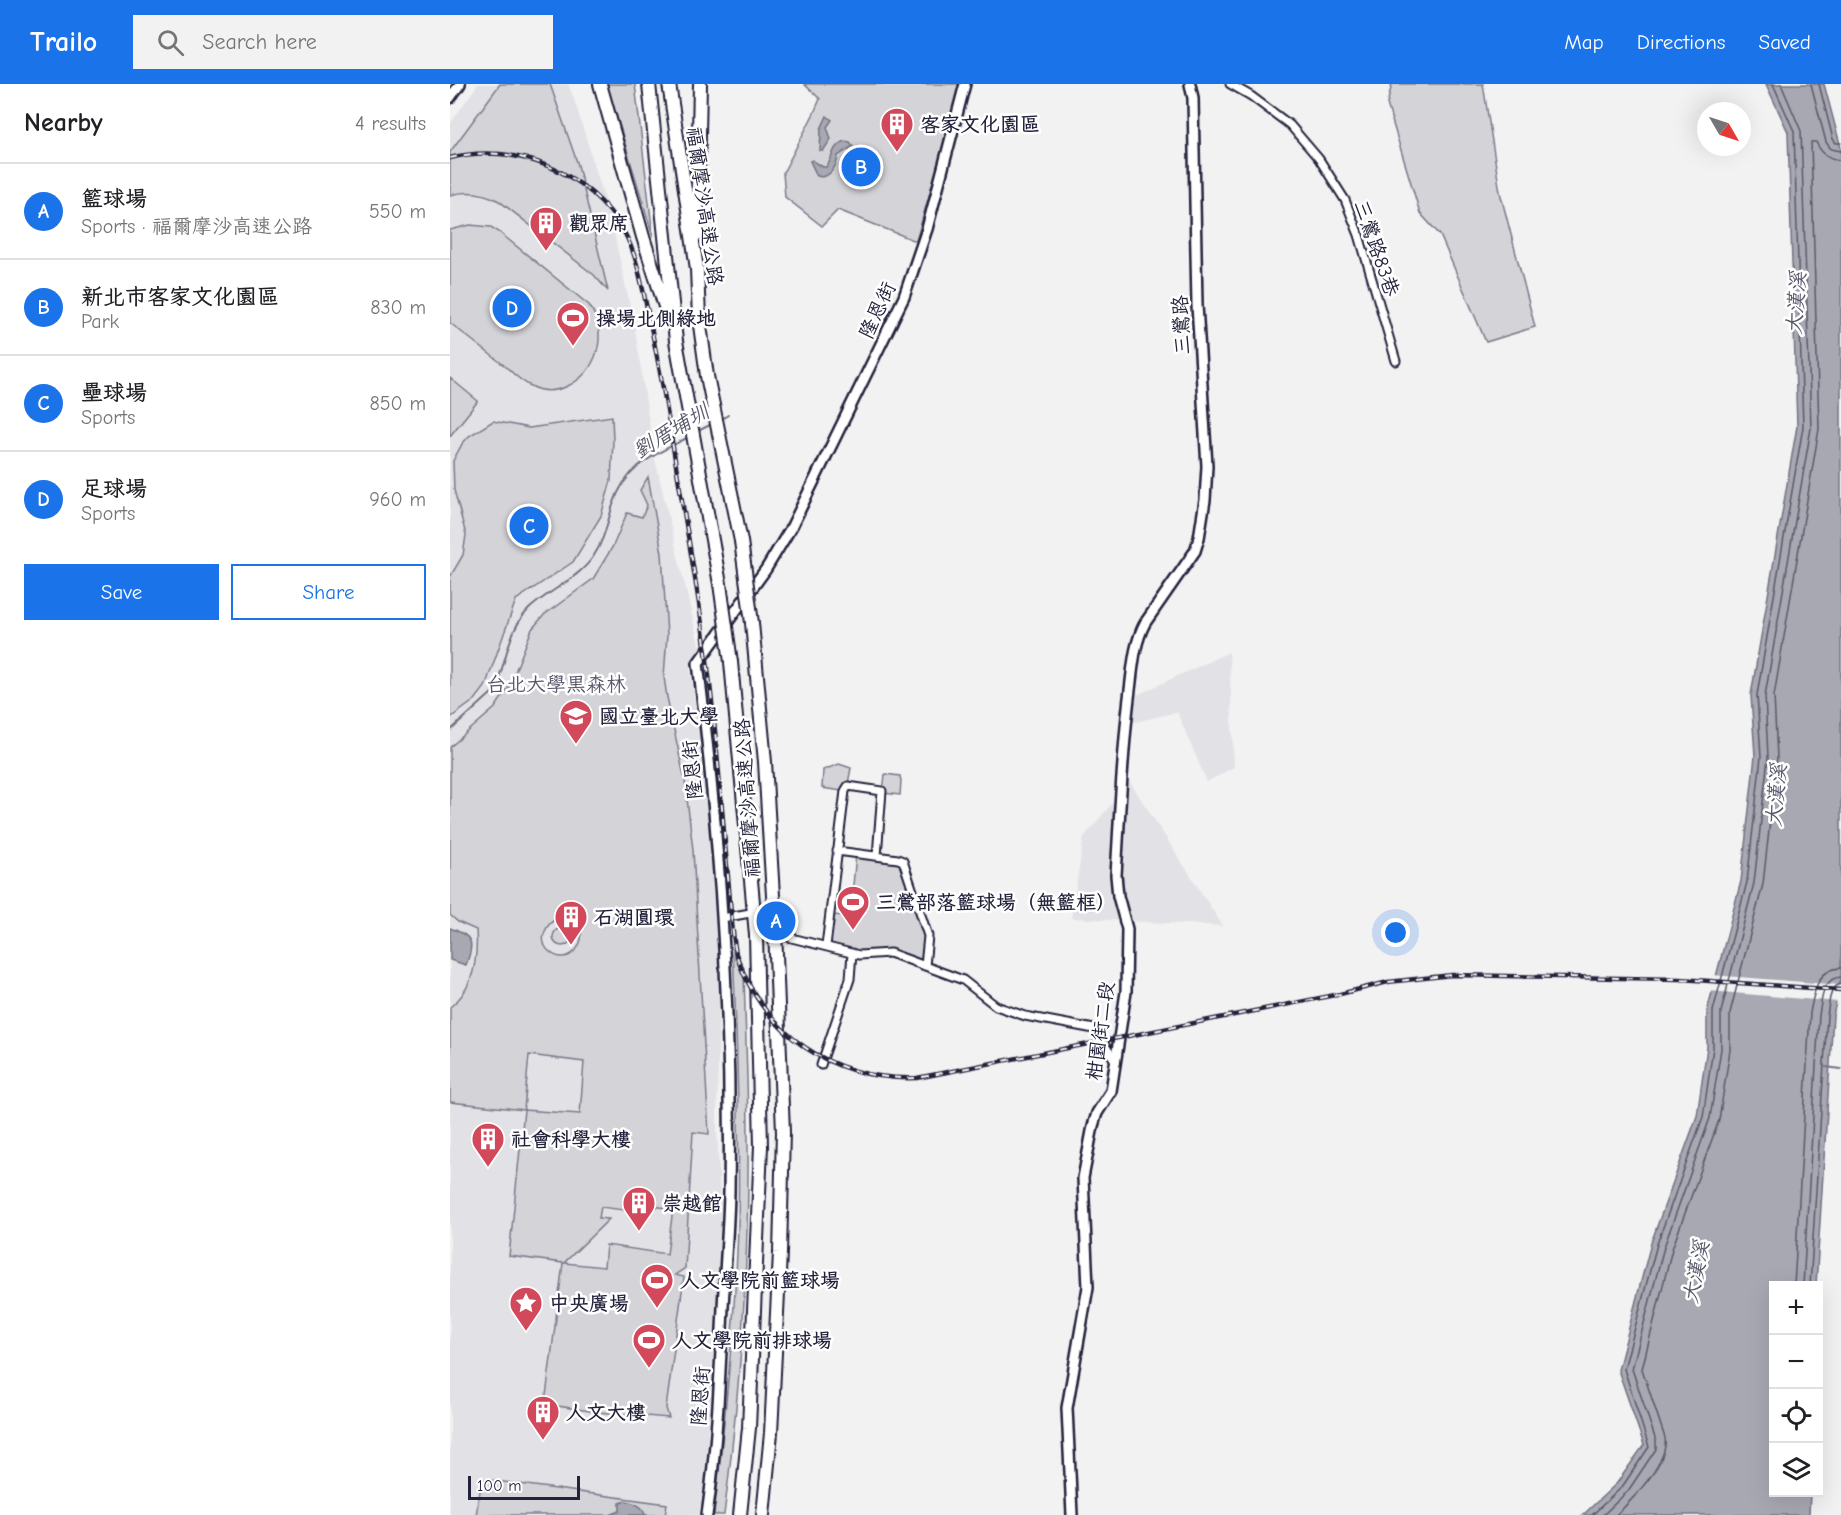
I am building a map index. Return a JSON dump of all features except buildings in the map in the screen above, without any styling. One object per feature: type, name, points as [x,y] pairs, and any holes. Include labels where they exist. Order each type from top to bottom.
[{"type":"highway","points":[[599,84],[642,237],[676,341]]},
{"type":"highway","name":"福爾摩沙高速公路","points":[[649,84],[676,341],[720,584],[731,662],[754,913],[761,1146],[749,1428],[740,1515]]},
{"type":"highway","name":"福爾摩沙高速公路","points":[[669,84],[697,269],[699,318],[707,376],[741,541],[752,623],[765,762],[776,933],[783,1132],[780,1253],[771,1433],[763,1515]]},
{"type":"highway","points":[[697,269],[700,84]]},
{"type":"street","points":[[450,98],[460,84]]},
{"type":"street","name":"隆恩街","points":[[707,1515],[718,1402],[729,1194],[728,1026],[709,750],[698,663],[766,569],[792,526],[904,297],[927,229],[965,84]]},
{"type":"street","name":"三鶯路","points":[[1188,562],[1199,538],[1207,466],[1197,305],[1193,98],[1190,84]]},
{"type":"street","name":"三鶯路83巷","points":[[1230,84],[1251,96],[1290,125],[1319,159],[1345,200],[1359,235],[1396,362]]},
{"type":"street","name":"柑園街二段","points":[[1072,1515],[1067,1408],[1088,1287],[1083,1178],[1097,1113],[1111,1091],[1126,992],[1127,929],[1118,896],[1116,875],[1124,730],[1136,644],[1145,623],[1188,562]]},
{"type":"street","points":[[826,946],[845,790],[848,786],[882,792],[877,856]]},
{"type":"street","points":[[837,852],[903,861],[928,936],[925,966]]},
{"type":"street","points":[[722,918],[758,912],[760,930],[859,955],[890,954],[925,966],[963,980],[996,1006],[1025,1016],[1094,1029],[1116,1062]]},
{"type":"street","points":[[821,1065],[850,979],[852,953]]},
{"type":"shaded area","name":"國立臺北大學","points":[[478,84],[568,84],[574,99],[611,219],[635,329],[654,455],[701,654],[690,667],[709,805],[719,993],[717,1126],[721,1226],[706,1469],[699,1515],[450,1515],[450,124]]},
{"type":"shaded area","points":[[1229,652],[1234,767],[1207,782],[1177,712],[1131,723],[1135,696]]},
{"type":"shaded area","points":[[1130,782],[1223,926],[1071,918],[1084,837]]},
{"type":"green space","points":[[500,84],[550,84],[578,165],[608,291],[594,275],[499,201],[475,193],[450,195],[450,152]]},
{"type":"green space","points":[[607,84],[635,84],[653,236]]},
{"type":"green space","points":[[804,84],[961,84],[916,241],[838,210],[822,226],[785,197],[783,173],[820,99]]},
{"type":"green space","points":[[1392,84],[1483,84],[1500,192],[1535,327],[1486,342],[1440,235],[1420,213],[1387,104]]},
{"type":"green space","points":[[470,225],[491,227],[499,232],[589,305],[598,324],[599,344],[590,366],[577,381],[559,389],[550,390],[540,390],[531,386],[520,380],[450,323],[450,230]]},
{"type":"green space","points":[[450,378],[478,401],[450,436]]},
{"type":"green space","points":[[612,416],[611,481],[601,516],[573,562],[516,600],[485,687],[475,700],[450,718],[450,577],[463,555],[466,535],[454,490],[453,461],[462,444],[469,436],[493,421],[529,428]]},
{"type":"green space","name":"台北大學黒森林","points":[[648,477],[662,553],[667,635],[664,677],[685,781],[693,850],[709,1134],[693,1132],[685,1268],[675,1275],[684,1277],[666,1408],[669,1418],[596,1412],[545,1404],[563,1263],[509,1256],[524,1110],[450,1102],[450,1007],[464,991],[473,972],[476,930],[458,922],[450,915],[450,747],[495,708],[509,687],[532,629],[544,615],[593,579],[613,546],[627,513],[642,517],[647,505],[640,490]],"holes":[[[559,918],[571,920],[579,926],[580,942],[569,956],[560,957],[550,952],[544,943],[544,933],[550,924]],[[529,1055],[584,1062],[580,1114],[524,1110]],[[625,1202],[673,1209],[667,1254],[606,1245],[604,1267],[564,1263],[609,1219],[599,1218],[601,1207],[624,1210]]]},
{"type":"green space","points":[[839,764],[851,768],[848,784],[842,791],[822,788],[823,770]]},
{"type":"green space","points":[[885,774],[900,776],[900,795],[883,793]]},
{"type":"green space","points":[[856,854],[903,861],[928,936],[925,966],[890,954],[859,955],[826,946],[830,915],[850,916]]},
{"type":"green space","points":[[793,906],[795,938],[760,930],[758,912]]},
{"type":"green space","name":"石湖圓環","points":[[562,928],[568,931],[571,937],[568,943],[562,946],[556,943],[553,937],[556,931]]},
{"type":"green space","points":[[733,949],[744,968],[748,1120],[747,1236],[739,1375],[730,1468],[724,1515],[714,1515],[729,1372],[738,1228],[738,1088]]},
{"type":"green space","points":[[482,1479],[667,1504],[665,1515],[476,1515]]},
{"type":"water","name":"大漢溪","points":[[1766,84],[1824,84],[1841,148],[1841,978],[1833,1016],[1816,1281],[1769,1281],[1769,1497],[1810,1497],[1809,1515],[1583,1515],[1617,1483],[1644,1445],[1618,1370],[1651,1243],[1697,1116],[1707,1047],[1707,1011],[1741,881],[1755,756],[1751,695],[1797,426],[1788,132]]},
{"type":"water","points":[[827,116],[832,120],[827,127],[831,139],[823,151],[820,151],[821,129]]},
{"type":"water","points":[[844,141],[850,142],[853,146],[838,156],[829,174],[817,176],[810,161],[826,167],[836,147]]},
{"type":"water","points":[[450,928],[468,937],[470,941],[471,951],[466,965],[450,960]]},
{"type":"water","points":[[626,1501],[641,1507],[645,1515],[610,1515],[620,1511],[620,1503]]},
{"type":"pier","points":[[1712,975],[1841,985],[1841,992],[1839,1002],[1709,991]]},
{"type":"waterway","name":"劉厝埔圳","points":[[720,420],[728,415]]},
{"type":"waterway","name":"劉厝埔圳","points":[[696,432],[712,424]]},
{"type":"waterway","name":"劉厝埔圳","points":[[450,731],[493,692],[511,638],[521,618],[537,602],[579,572],[593,557],[603,538],[613,505],[625,480],[653,456],[689,437]]},
{"type":"waterway","points":[[1826,1067],[1841,1069]]},
{"type":"railway","points":[[450,158],[475,154],[500,154],[525,158],[572,178],[610,211],[624,232],[632,250],[641,279],[662,379],[703,632],[736,954],[748,982],[764,1008],[783,1029],[805,1047],[829,1061],[857,1071],[886,1077],[917,1078],[1340,994],[1388,982],[1452,975],[1680,979],[1841,990]]},
{"type":"place","name":"客家文化園區","points":[[897,153]]},
{"type":"place","name":"新北市客家文化園區","points":[[861,167]]},
{"type":"place","name":"觀眾席","points":[[546,252]]},
{"type":"place","name":"足球場","points":[[512,308]]},
{"type":"place","name":"操場北側綠地","points":[[573,347]]},
{"type":"place","name":"壘球場","points":[[529,526]]},
{"type":"place","name":"國立臺北大學","points":[[576,745]]},
{"type":"place","name":"籃球場","points":[[776,921]]},
{"type":"place","name":"三鶯部落籃球場（無籃框）","points":[[853,931]]},
{"type":"place","name":"石湖圓環","points":[[571,946]]},
{"type":"place","name":"社會科學大樓","points":[[488,1168]]},
{"type":"place","name":"崇越館","points":[[639,1232]]},
{"type":"place","name":"人文學院前籃球場","points":[[657,1309]]},
{"type":"place","name":"中央廣場","points":[[526,1332]]},
{"type":"place","name":"人文學院前排球場","points":[[649,1369]]},
{"type":"place","name":"人文大樓","points":[[543,1441]]}]
